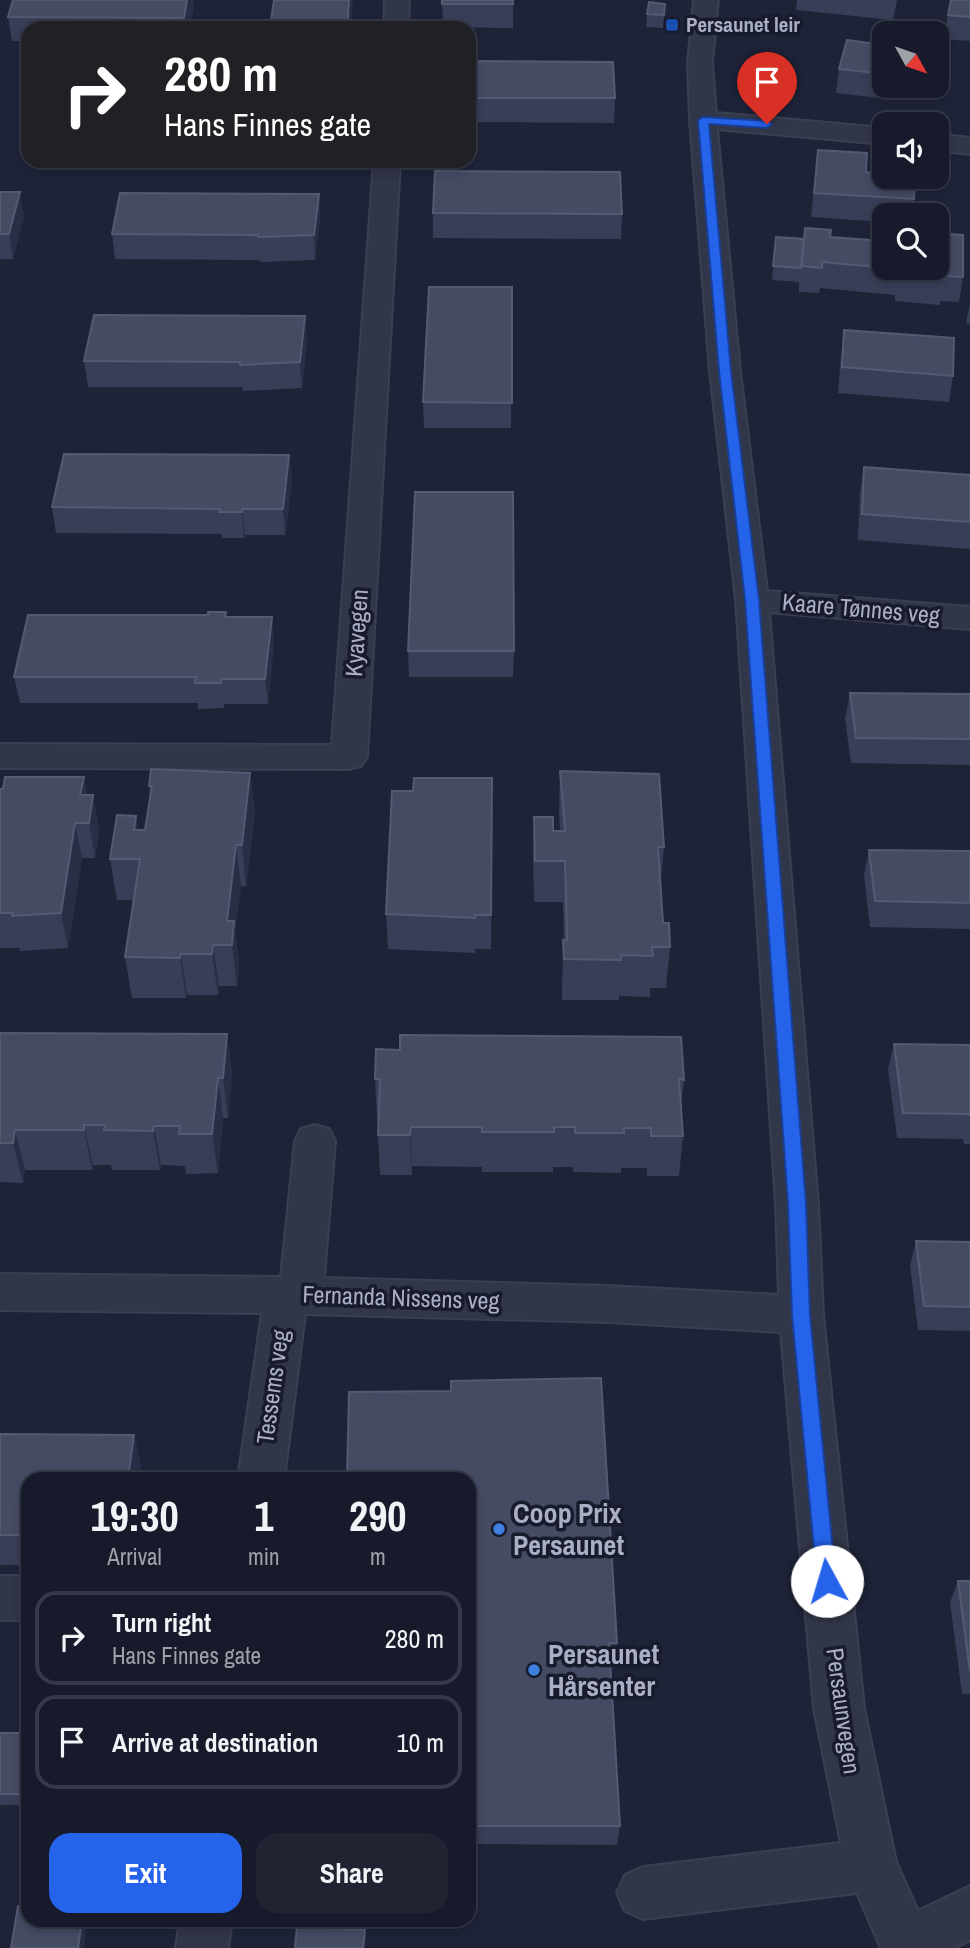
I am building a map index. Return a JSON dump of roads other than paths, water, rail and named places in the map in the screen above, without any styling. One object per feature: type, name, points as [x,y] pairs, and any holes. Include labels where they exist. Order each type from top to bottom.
[{"type":"street","points":[[396,21],[397,0]]},
{"type":"street","name":"Persaunvegen","points":[[706,0],[700,63],[703,120],[725,371],[752,600],[797,1204],[801,1315],[842,1730],[871,1865],[907,1947]]},
{"type":"street","points":[[703,120],[872,135]]},
{"type":"street","points":[[949,144],[970,146]]},
{"type":"street","name":"Kyavegen","points":[[0,757],[349,757],[387,168]]},
{"type":"street","name":"Kaare Tønnes veg","points":[[752,600],[970,618]]},
{"type":"street","name":"Tessems veg","points":[[262,1472],[293,1295],[315,1141]]},
{"type":"street","name":"Fernanda Nissens veg","points":[[0,1292],[293,1295],[608,1304],[801,1315]]},
{"type":"street","points":[[0,1598],[21,1598]]},
{"type":"street","points":[[643,1893],[871,1865]]},
{"type":"street","points":[[907,1947],[970,1912]]},
{"type":"street","points":[[202,1948],[205,1927]]},
{"type":"place","name":"Persaunet leir","points":[[672,25]]},
{"type":"place","name":"Coop Prix Persaunet","points":[[499,1529]]},
{"type":"place","name":"Persaunet Hårsenter","points":[[534,1670]]}]
